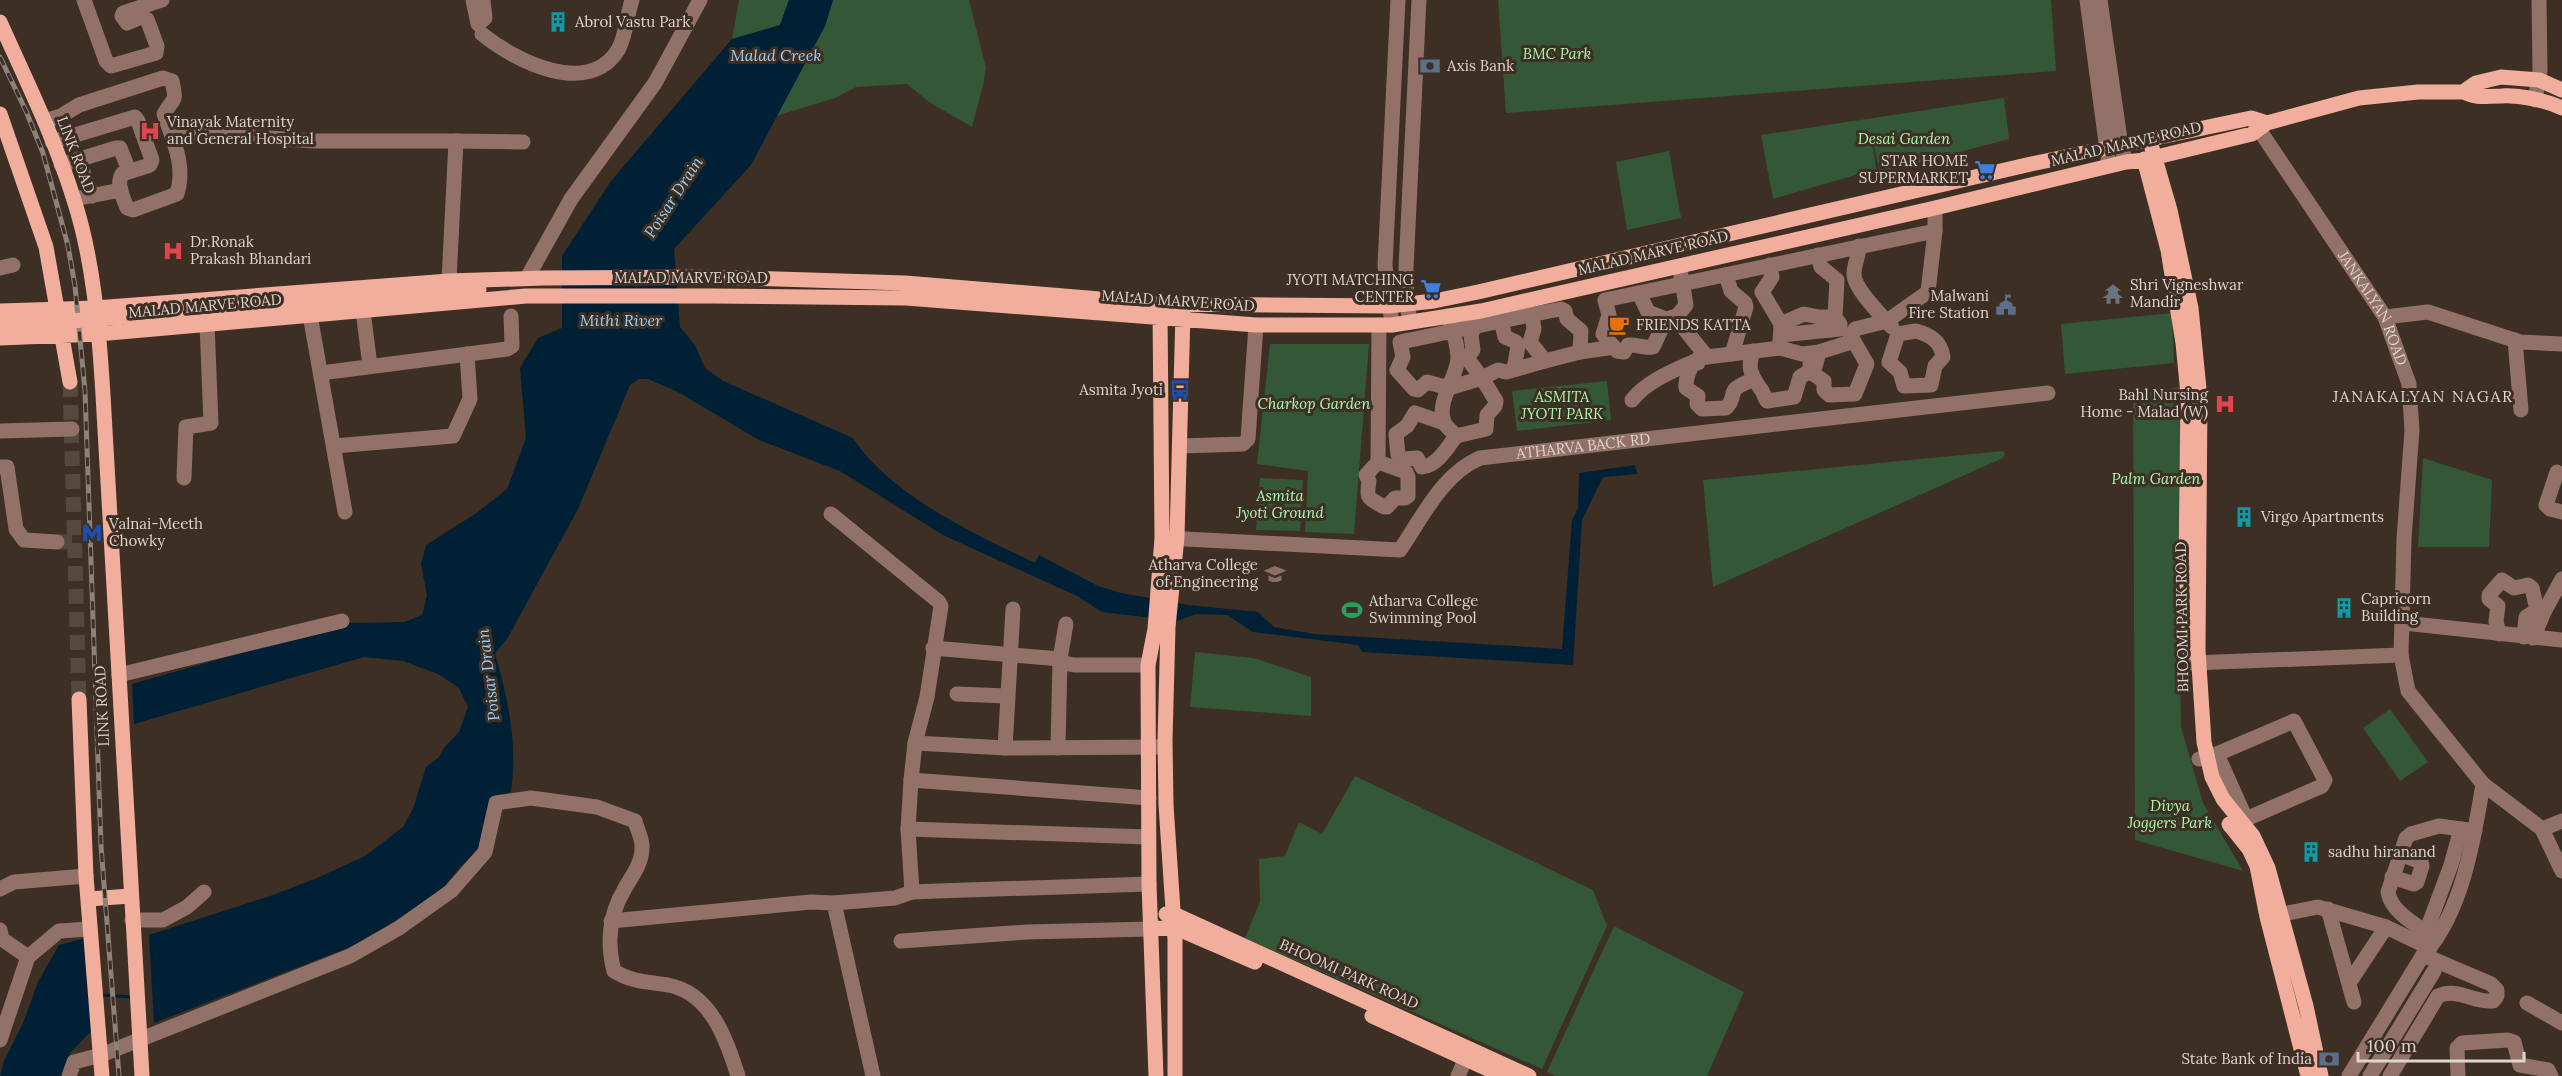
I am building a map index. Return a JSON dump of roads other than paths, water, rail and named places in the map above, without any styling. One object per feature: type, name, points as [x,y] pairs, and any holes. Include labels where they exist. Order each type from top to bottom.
[{"type":"main road","name":"LINK ROAD","points":[[0,22],[45,122],[74,199],[83,232],[95,308],[142,1076]]},
{"type":"main road","points":[[2463,92],[2476,83],[2501,77],[2542,80],[2562,90]]},
{"type":"main road","points":[[2258,123],[2359,98],[2418,92],[2463,92],[2476,98],[2503,96],[2535,100],[2562,108]]},
{"type":"main road","points":[[0,114],[46,247],[64,336],[70,382]]},
{"type":"main road","name":"MALAD MARVE ROAD","points":[[1183,312],[1256,325],[1386,325],[1410,322],[1451,324],[1492,309],[1935,208],[2109,165],[2252,134],[2258,123]]},
{"type":"main road","name":"MALAD MARVE ROAD","points":[[0,338],[98,334],[509,298],[545,297],[906,298],[1183,312],[1389,306],[1478,292],[2037,163],[2143,141],[2258,123]]},
{"type":"main road","points":[[2143,141],[2171,241],[2190,355],[2194,399],[2192,558],[2195,663],[2198,709],[2208,757],[2208,778],[2205,787],[2239,822],[2249,849],[2263,870],[2308,1076]]},
{"type":"main road","points":[[2037,163],[2041,182]]},
{"type":"main road","points":[[1953,183],[1955,203]]},
{"type":"main road","name":"MALAD MARVE ROAD","points":[[0,311],[95,308],[449,281],[527,278],[711,277],[905,284],[1161,311]]},
{"type":"main road","points":[[0,325],[108,320],[479,290],[509,298]]},
{"type":"main road","points":[[1161,311],[1169,537],[1166,806],[1174,920],[1175,1076]]},
{"type":"main road","points":[[1156,1076],[1148,837],[1148,665],[1169,537],[1180,447],[1183,312]]},
{"type":"main road","name":"LINK ROAD","points":[[79,699],[86,876],[102,1076]]},
{"type":"main road","points":[[1149,703],[1166,702]]},
{"type":"main road","points":[[88,899],[131,896]]},
{"type":"main road","points":[[2273,916],[2306,1006],[2321,1076]]},
{"type":"main road","name":"BHOOMI PARK ROAD","points":[[1151,922],[1174,920],[1503,1072],[1529,1076]]},
{"type":"street","points":[[84,0],[106,61],[111,66],[156,53],[157,46],[147,19],[141,17],[128,23],[122,16],[162,0]]},
{"type":"street","points":[[473,0],[478,24],[485,18],[483,0]]},
{"type":"street","points":[[482,34],[496,45],[525,61],[573,73],[591,72],[604,66],[621,44],[632,0]]},
{"type":"street","points":[[527,278],[571,199],[656,83],[700,0]]},
{"type":"street","points":[[1398,0],[1385,265],[1389,306],[1386,325],[1379,345],[1378,454],[1398,450]]},
{"type":"street","points":[[1410,322],[1406,268],[1419,0]]},
{"type":"street","points":[[2087,0],[2114,147],[2126,162]]},
{"type":"street","points":[[2100,0],[2114,147],[2109,165]]},
{"type":"street","points":[[2535,100],[2542,80],[2539,0]]},
{"type":"street","points":[[1395,47],[1416,49]]},
{"type":"street","points":[[45,122],[79,105],[163,78],[172,81],[176,96],[174,103],[164,114],[180,162],[180,185],[177,194],[133,210],[127,208],[119,180],[122,174],[150,165],[152,160],[135,117],[52,142]]},
{"type":"street","name":"JANKALYAN ROAD","points":[[2258,123],[2385,317],[2406,376],[2412,410],[2404,539],[2401,655],[2408,691],[2483,784],[2542,829]]},
{"type":"street","points":[[178,132],[315,141],[523,142]]},
{"type":"street","points":[[449,281],[456,141]]},
{"type":"street","points":[[61,165],[120,148],[126,163]]},
{"type":"street","points":[[78,159],[92,196]]},
{"type":"street","points":[[74,199],[121,190]]},
{"type":"street","points":[[1802,354],[1819,352],[1848,342],[1855,329],[1887,321],[1928,292],[1935,231],[1935,208]]},
{"type":"street","points":[[1678,266],[1682,284],[1686,305],[1672,318],[1653,347],[1628,345],[1624,352],[1617,351],[1603,334],[1609,315],[1605,300],[1682,284],[1726,275],[1859,246],[1935,231]]},
{"type":"street","points":[[1859,246],[1854,277],[1858,286],[1898,334]]},
{"type":"street","points":[[1632,400],[1646,387],[1705,358],[1753,351],[1781,336],[1804,314],[1835,317],[1837,280],[1821,267],[1818,255]]},
{"type":"street","points":[[1770,265],[1772,277],[1762,292],[1781,336],[1802,354],[1813,369],[1813,374],[1824,381],[1824,390],[1829,395],[1856,394],[1867,364]]},
{"type":"street","points":[[1726,275],[1731,291],[1745,303],[1746,307],[1732,354]]},
{"type":"street","points":[[1639,293],[1648,312],[1678,321],[1705,358]]},
{"type":"street","points":[[1379,345],[1400,342],[1451,324],[1474,327],[1561,309],[1565,311],[1568,320],[1581,331],[1603,329]]},
{"type":"street","points":[[363,311],[370,366]]},
{"type":"street","points":[[2385,317],[2428,312],[2515,340],[2562,344]]},
{"type":"street","points":[[310,315],[345,512]]},
{"type":"street","points":[[1532,315],[1534,329],[1530,342],[1545,361]]},
{"type":"street","points":[[321,374],[507,349],[512,346],[511,316]]},
{"type":"street","points":[[1501,321],[1505,337],[1516,342],[1518,346],[1514,369]]},
{"type":"street","points":[[184,478],[186,427],[211,423],[207,324]]},
{"type":"street","points":[[1444,423],[1444,403],[1458,359],[1451,324]]},
{"type":"street","points":[[1180,447],[1243,444],[1248,439],[1256,325]]},
{"type":"street","points":[[1456,436],[1444,423],[1415,413],[1407,426],[1396,434],[1402,459],[1417,458],[1422,467],[1428,467],[1444,452],[1456,436],[1486,429],[1487,415],[1496,406],[1496,401],[1467,358],[1473,350],[1474,327]]},
{"type":"street","points":[[1580,352],[1581,331]]},
{"type":"street","points":[[1867,364],[1889,362],[1900,372],[1904,386],[1931,385],[1935,366],[1943,357],[1942,350],[1931,336],[1916,331],[1898,334]]},
{"type":"street","points":[[1889,362],[1898,334]]},
{"type":"street","points":[[1852,338],[1867,364]]},
{"type":"street","points":[[2515,340],[2521,411]]},
{"type":"street","points":[[1400,342],[1403,357],[1397,370],[1414,389],[1418,390],[1430,381],[1449,388],[1482,378],[1498,370],[1506,372],[1580,352],[1614,347]]},
{"type":"street","points":[[1753,351],[1750,373],[1767,401],[1794,398],[1800,377],[1813,369],[1819,352]]},
{"type":"street","points":[[334,446],[453,436],[470,399],[467,354]]},
{"type":"street","points":[[1705,358],[1685,383],[1686,388],[1698,396],[1697,404],[1702,409],[1726,408],[1730,404],[1732,391],[1737,386],[1754,380]]},
{"type":"street","name":"ATHARVA BACK RD","points":[[1169,537],[1400,550],[1442,488],[1464,465],[1480,458],[2048,393]]},
{"type":"street","points":[[0,431],[72,429]]},
{"type":"street","points":[[0,467],[7,467],[16,530],[24,540],[57,542]]},
{"type":"street","points":[[2557,472],[2546,505],[2550,509],[2562,512]]},
{"type":"street","points":[[831,514],[942,606],[933,648],[927,697],[915,742],[911,780],[908,829],[912,892]]},
{"type":"street","points":[[2529,638],[2562,579]]},
{"type":"street","points":[[2499,634],[2496,621],[2498,606],[2489,599],[2489,595],[2502,580],[2514,588],[2528,585],[2532,588],[2537,610],[2526,617],[2529,638]]},
{"type":"street","points":[[1005,748],[1013,609]]},
{"type":"street","points":[[119,675],[342,621]]},
{"type":"street","points":[[2403,623],[2562,640]]},
{"type":"street","points":[[1058,748],[1060,659],[1066,624]]},
{"type":"street","points":[[933,648],[1060,659],[1064,663],[1074,665],[1148,665]]},
{"type":"street","points":[[2195,663],[2401,655]]},
{"type":"street","points":[[957,694],[1007,696]]},
{"type":"street","points":[[2294,721],[2325,780],[2322,786],[2239,822],[2208,757],[2294,721]]},
{"type":"street","points":[[915,742],[1005,748],[1165,747]]},
{"type":"street","points":[[911,780],[1149,798]]},
{"type":"street","points":[[2349,1076],[2452,911],[2468,830],[2483,784]]},
{"type":"street","points":[[69,1076],[74,1062],[101,1055],[139,1037],[350,956],[399,928],[451,891],[485,852],[496,803],[531,798],[597,807],[635,821],[642,848],[636,873],[623,892],[611,921],[611,960],[614,971],[627,980],[676,987],[696,998],[717,1021],[738,1076]]},
{"type":"street","points":[[2562,807],[2562,821],[2542,829],[2562,871]]},
{"type":"street","points":[[2370,1076],[2436,972],[2427,948],[2389,900],[2388,892],[2392,877],[2406,838],[2411,834],[2439,826],[2468,830]]},
{"type":"street","points":[[908,829],[1148,837]]},
{"type":"street","points":[[2392,877],[2414,884],[2417,882],[2421,862],[2400,854]]},
{"type":"street","points":[[0,889],[14,882],[86,876]]},
{"type":"street","points":[[611,921],[812,902],[834,903],[895,898],[912,892],[1149,884]]},
{"type":"street","points":[[133,926],[163,920],[187,907],[204,892]]},
{"type":"street","points":[[834,903],[873,1076]]},
{"type":"street","points":[[2273,916],[2318,907],[2386,927],[2491,984],[2497,990],[2497,996],[2493,1001],[2485,1002],[2448,991],[2438,996],[2390,1076]]},
{"type":"street","points":[[2328,909],[2354,1002]]},
{"type":"street","points":[[901,941],[1151,922]]},
{"type":"street","points":[[2349,983],[2386,927]]},
{"type":"street","points":[[0,930],[2,939],[28,957]]},
{"type":"street","points":[[0,1040],[28,957],[59,932],[91,933]]},
{"type":"street","points":[[2527,1003],[2562,1023]]},
{"type":"street","points":[[2458,1076],[2457,1048],[2462,1043],[2508,1040],[2514,1042],[2520,1065],[2548,1070],[2551,1076]]},
{"type":"street","points":[[1458,1076],[1468,1054]]},
{"type":"water","name":"Mithi River","points":[[789,0],[833,0],[825,26],[751,165],[674,249],[680,327],[695,345],[705,368],[723,381],[853,438],[869,459],[911,495],[961,526],[1035,563],[1039,555],[1098,586],[1121,593],[1188,605],[1258,612],[1274,627],[1314,634],[1562,649],[1572,520],[1578,508],[1579,473],[1635,465],[1637,474],[1603,477],[1582,520],[1573,665],[1362,652],[1358,645],[1253,632],[1227,615],[1196,614],[1177,621],[1102,612],[1077,596],[943,535],[840,471],[759,440],[678,392],[648,379],[639,379],[630,385],[578,509],[507,639],[495,653],[510,721],[513,774],[511,792],[493,796],[488,808],[483,846],[462,865],[441,890],[363,942],[154,1023],[149,935],[273,895],[365,856],[403,827],[413,809],[426,767],[439,757],[459,732],[468,707],[459,688],[438,674],[403,661],[364,657],[134,724],[132,684],[347,623],[405,622],[422,615],[427,595],[421,564],[426,545],[475,514],[507,489],[526,438],[520,368],[538,338],[562,328],[562,256],[611,181],[732,39],[780,25]]},
{"type":"water","points":[[89,937],[92,1030],[69,1054],[66,1076],[0,1076],[4,1061],[23,1023],[38,982],[59,945]]},
{"type":"waterway","name":"Poisar Drain","points":[[101,995],[133,997]]},
{"type":"tunnel","points":[[70,382],[79,699]]},
{"type":"tunnel","points":[[57,542],[75,542]]},
{"type":"railway","points":[[0,57],[43,153],[68,246],[75,286],[85,391],[101,846],[119,1076]]},
{"type":"place","name":"Abrol Vastu Park","points":[[558,22]]},
{"type":"place","name":"Axis Bank","points":[[1430,66]]},
{"type":"place","name":"Vinayak Maternity and General Hospital","points":[[150,131]]},
{"type":"place","name":"STAR HOME SUPERMARKET","points":[[1985,170]]},
{"type":"place","name":"Dr.Ronak Prakash Bhandari","points":[[173,251]]},
{"type":"place","name":"JYOTI MATCHING CENTER","points":[[1431,289]]},
{"type":"place","name":"Shri Vigneshwar Mandir","points":[[2113,294]]},
{"type":"place","name":"Malwani Fire Station","points":[[2006,305]]},
{"type":"place","name":"FRIENDS KATTA","points":[[1619,325]]},
{"type":"place","name":"Asmita Jyoti","points":[[1180,390]]},
{"type":"place","name":"Bahl Nursing Home - Malad (W)","points":[[2225,404]]},
{"type":"place","name":"Virgo Apartments","points":[[2244,517]]},
{"type":"place","name":"Valnai-Meeth Chowky","points":[[92,533]]},
{"type":"place","name":"Atharva College of Engineering","points":[[1275,574]]},
{"type":"place","name":"Capricorn Building","points":[[2344,608]]},
{"type":"place","name":"Atharva College Swimming Pool","points":[[1352,610]]},
{"type":"place","name":"sadhu hiranand","points":[[2311,852]]},
{"type":"place","name":"State Bank of India","points":[[2329,1059]]},
{"type":"district","name":"JANAKALYAN NAGAR","points":[[2423,396]]},
{"type":"park label","name":"BMC Park","points":[[1557,54]]},
{"type":"park label","name":"Desai Garden","points":[[1904,139]]},
{"type":"park label","name":"Charkop Garden","points":[[1314,404]]},
{"type":"park label","name":"ASMITA JYOTI PARK","points":[[1562,406]]},
{"type":"park label","name":"Palm Garden","points":[[2156,479]]},
{"type":"park label","name":"Asmita Jyoti Ground","points":[[1280,504]]},
{"type":"park label","name":"Divya Joggers Park","points":[[2170,814]]},
{"type":"water label","name":"Malad Creek","points":[[776,55]]}]
